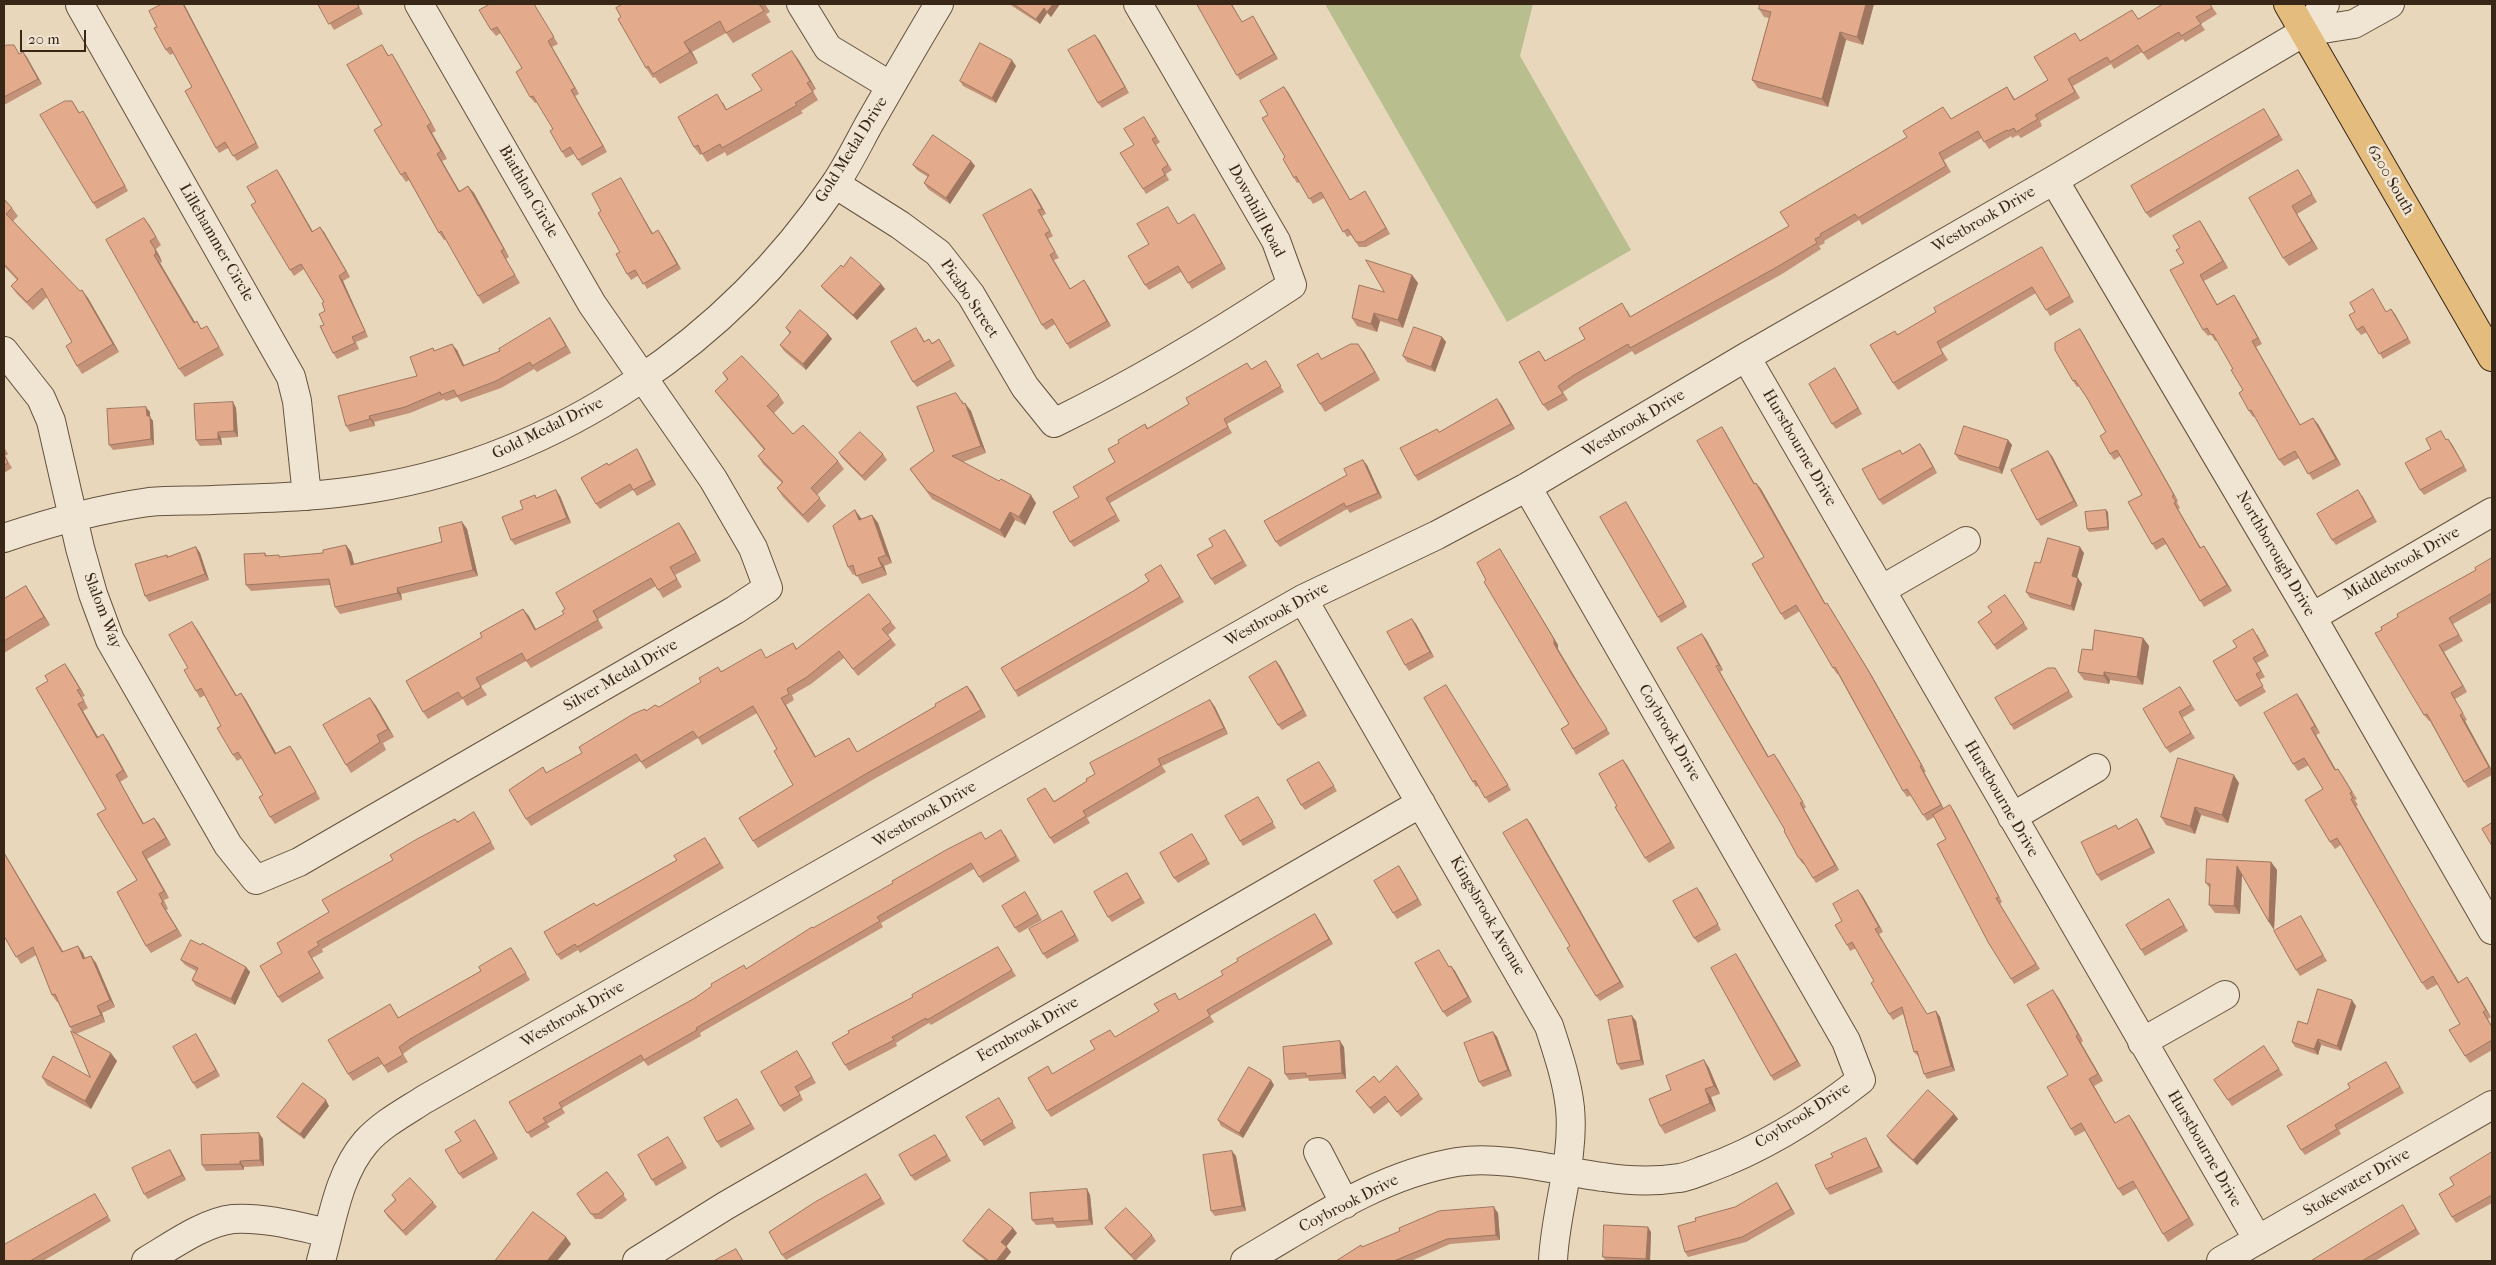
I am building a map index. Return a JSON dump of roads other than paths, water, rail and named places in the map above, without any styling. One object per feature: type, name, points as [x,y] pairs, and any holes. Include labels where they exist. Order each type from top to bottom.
[{"type":"main road","name":"6200 South","points":[[2288,4],[2492,357]]},
{"type":"street","name":"Biathlon Circle","points":[[419,4],[592,304],[642,377]]},
{"type":"street","points":[[801,4],[828,48],[891,86]]},
{"type":"street","name":"Gold Medal Drive","points":[[4,538],[73,517],[152,502],[307,496],[374,488],[444,473],[512,450],[573,420],[642,377],[714,322],[763,275],[835,184],[939,4]]},
{"type":"street","name":"Downhill Road","points":[[1054,423],[1096,403],[1254,310],[1292,285],[1276,241],[1138,4]]},
{"type":"street","points":[[2304,32],[2325,4]]},
{"type":"street","points":[[2304,32],[2354,24],[2390,4]]},
{"type":"street","name":"Lillehammer Circle","points":[[80,5],[290,377],[297,401],[307,496]]},
{"type":"street","name":"Westbrook Drive","points":[[321,1261],[342,1186],[351,1165],[366,1143],[385,1125],[425,1099],[1303,599],[1438,535],[1527,487],[1746,357],[2054,180],[2304,32]]},
{"type":"street","name":"Northborough Drive","points":[[2054,180],[2312,617],[2492,930]]},
{"type":"street","name":"Picabo Street","points":[[835,184],[900,225],[938,253],[970,295],[1025,387],[1054,423]]},
{"type":"street","name":"Slalom Way","points":[[4,351],[41,398],[51,421],[93,594],[110,640],[228,845],[256,880]]},
{"type":"street","name":"Hurstbourne Drive","points":[[1746,357],[2258,1240]]},
{"type":"street","name":"Silver Medal Drive","points":[[256,880],[299,862],[735,610],[768,588],[753,548],[713,479],[642,377]]},
{"type":"street","name":"Coybrook Drive","points":[[1245,1261],[1386,1182],[1429,1168],[1459,1162],[1500,1162],[1636,1182],[1680,1178],[1722,1163],[1756,1147],[1831,1103],[1861,1080],[1846,1041],[1527,487]]},
{"type":"street","name":"Middlebrook Drive","points":[[2312,617],[2492,512]]},
{"type":"street","points":[[1881,590],[1966,541]]},
{"type":"street","name":"Kingsbrook Avenue","points":[[1303,599],[1549,1026],[1564,1071],[1570,1110],[1569,1148],[1553,1261]]},
{"type":"street","points":[[2012,817],[2096,768]]},
{"type":"street","name":"Fernbrook Drive","points":[[637,1261],[725,1206],[1421,803]]},
{"type":"street","points":[[2142,1042],[2225,995]]},
{"type":"street","name":"Stokewater Drive","points":[[2221,1261],[2492,1105]]},
{"type":"street","points":[[1318,1152],[1345,1204]]},
{"type":"street","points":[[146,1261],[197,1231],[231,1219],[279,1221],[328,1233]]}]
